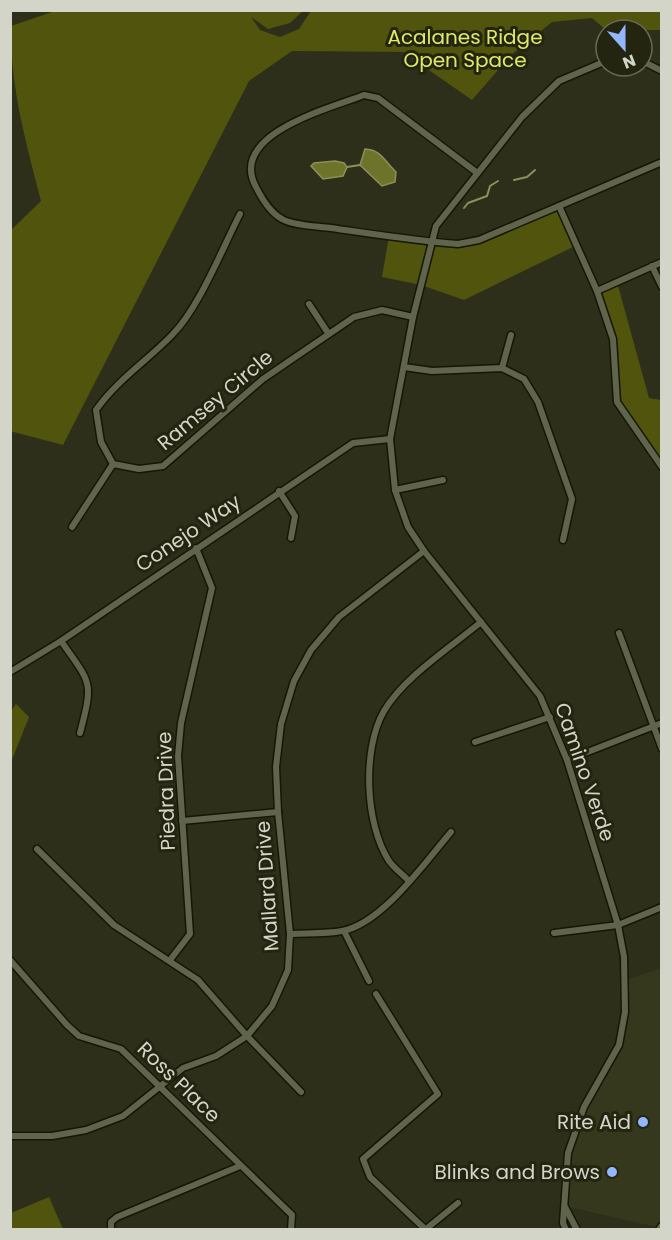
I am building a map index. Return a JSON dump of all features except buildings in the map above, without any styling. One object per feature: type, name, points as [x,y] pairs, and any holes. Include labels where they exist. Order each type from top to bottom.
[{"type":"street","name":"Camino Verde","points":[[566,1230],[563,1223],[568,1153],[584,1107],[619,1045],[623,1023],[626,980],[618,925],[567,760],[550,717],[540,696],[424,551],[408,527],[395,490],[390,439],[413,316],[436,226],[476,172],[522,117],[559,81],[594,65]]},
{"type":"street","points":[[476,172],[378,98],[364,95],[281,127],[267,137],[253,159],[253,181],[261,197],[281,219],[458,244],[479,240],[662,162]]},
{"type":"street","points":[[559,206],[597,291],[613,339],[617,402],[662,467]]},
{"type":"street","points":[[72,528],[113,464],[101,441],[96,410],[109,392],[173,335],[187,317],[240,214]]},
{"type":"street","points":[[597,291],[662,262]]},
{"type":"street","points":[[652,266],[662,287]]},
{"type":"street","points":[[309,304],[328,333]]},
{"type":"street","name":"Ramsey Circle","points":[[113,464],[139,469],[163,466],[263,379],[354,317],[382,310],[413,316]]},
{"type":"street","points":[[502,368],[511,335]]},
{"type":"street","points":[[404,367],[432,371],[502,368],[524,379],[538,402],[572,499],[563,540]]},
{"type":"street","name":"Conejo Way","points":[[10,672],[61,641],[279,491],[353,443],[390,439]]},
{"type":"street","points":[[395,490],[443,480]]},
{"type":"street","points":[[279,491],[295,516],[291,538]]},
{"type":"street","name":"Piedra Drive","points":[[170,960],[190,934],[178,756],[181,723],[212,588],[196,548]]},
{"type":"street","name":"Mallard Drive","points":[[10,1136],[52,1136],[86,1130],[123,1116],[183,1068],[216,1056],[247,1036],[272,1006],[288,970],[290,934],[276,767],[281,724],[294,681],[311,650],[339,617],[424,551]]},
{"type":"street","points":[[408,880],[389,861],[376,834],[370,794],[369,760],[375,731],[384,711],[404,686],[481,621]]},
{"type":"street","points":[[619,633],[662,749]]},
{"type":"street","points":[[61,641],[87,678],[90,694],[80,733]]},
{"type":"street","points":[[475,742],[550,717]]},
{"type":"street","points":[[567,760],[662,723]]},
{"type":"street","points":[[182,821],[278,812]]},
{"type":"street","points":[[290,934],[344,931],[391,903],[408,880],[451,832]]},
{"type":"street","points":[[37,849],[114,925],[198,980],[247,1036],[301,1092]]},
{"type":"street","points":[[554,933],[618,925],[662,907]]},
{"type":"street","points":[[344,931],[369,981]]},
{"type":"street","name":"Ross Place","points":[[10,960],[80,1036],[121,1049],[292,1215],[291,1230]]},
{"type":"street","points":[[376,994],[438,1094],[363,1159],[370,1177],[426,1229],[458,1203]]},
{"type":"street","points":[[111,1230],[111,1222],[117,1217],[240,1166]]},
{"type":"street","name":"Camino Verde","points":[[565,1206],[577,1230]]},
{"type":"shaded area","points":[[365,149],[375,151],[396,172],[395,182],[382,186],[360,165]]},
{"type":"shaded area","points":[[335,161],[344,163],[347,167],[343,176],[323,179],[311,166],[314,163]]},
{"type":"shaded area","points":[[661,968],[661,1228],[565,1206],[568,1153],[584,1107],[619,1045],[626,980]]},
{"type":"green space","name":"Acalanes Ridge Open Space","points":[[661,10],[662,30],[654,30],[654,18],[592,18],[552,22],[511,55],[472,100],[403,52],[292,51],[249,81],[63,445],[10,431],[11,230],[41,201],[16,93],[11,26],[55,11],[303,11],[290,23],[268,29],[251,17],[260,30],[280,37],[299,29],[311,11]]},
{"type":"green space","points":[[559,206],[577,245],[464,300],[421,285],[382,277],[389,236],[458,244],[480,240]]},
{"type":"green space","points":[[617,282],[649,398],[661,400],[661,467],[617,402],[613,339],[597,291]]},
{"type":"green space","points":[[16,704],[29,717],[11,762],[11,711]]},
{"type":"green space","points":[[49,1197],[63,1229],[11,1230],[11,1213]]},
{"type":"waterway","points":[[347,167],[360,165]]},
{"type":"waterway","points":[[514,180],[527,177],[535,170]]},
{"type":"waterway","points":[[464,208],[468,203],[487,196],[490,186],[498,181]]},
{"type":"place","name":"Rite Aid","points":[[643,1122]]},
{"type":"place","name":"Blinks and Brows","points":[[612,1172]]}]
